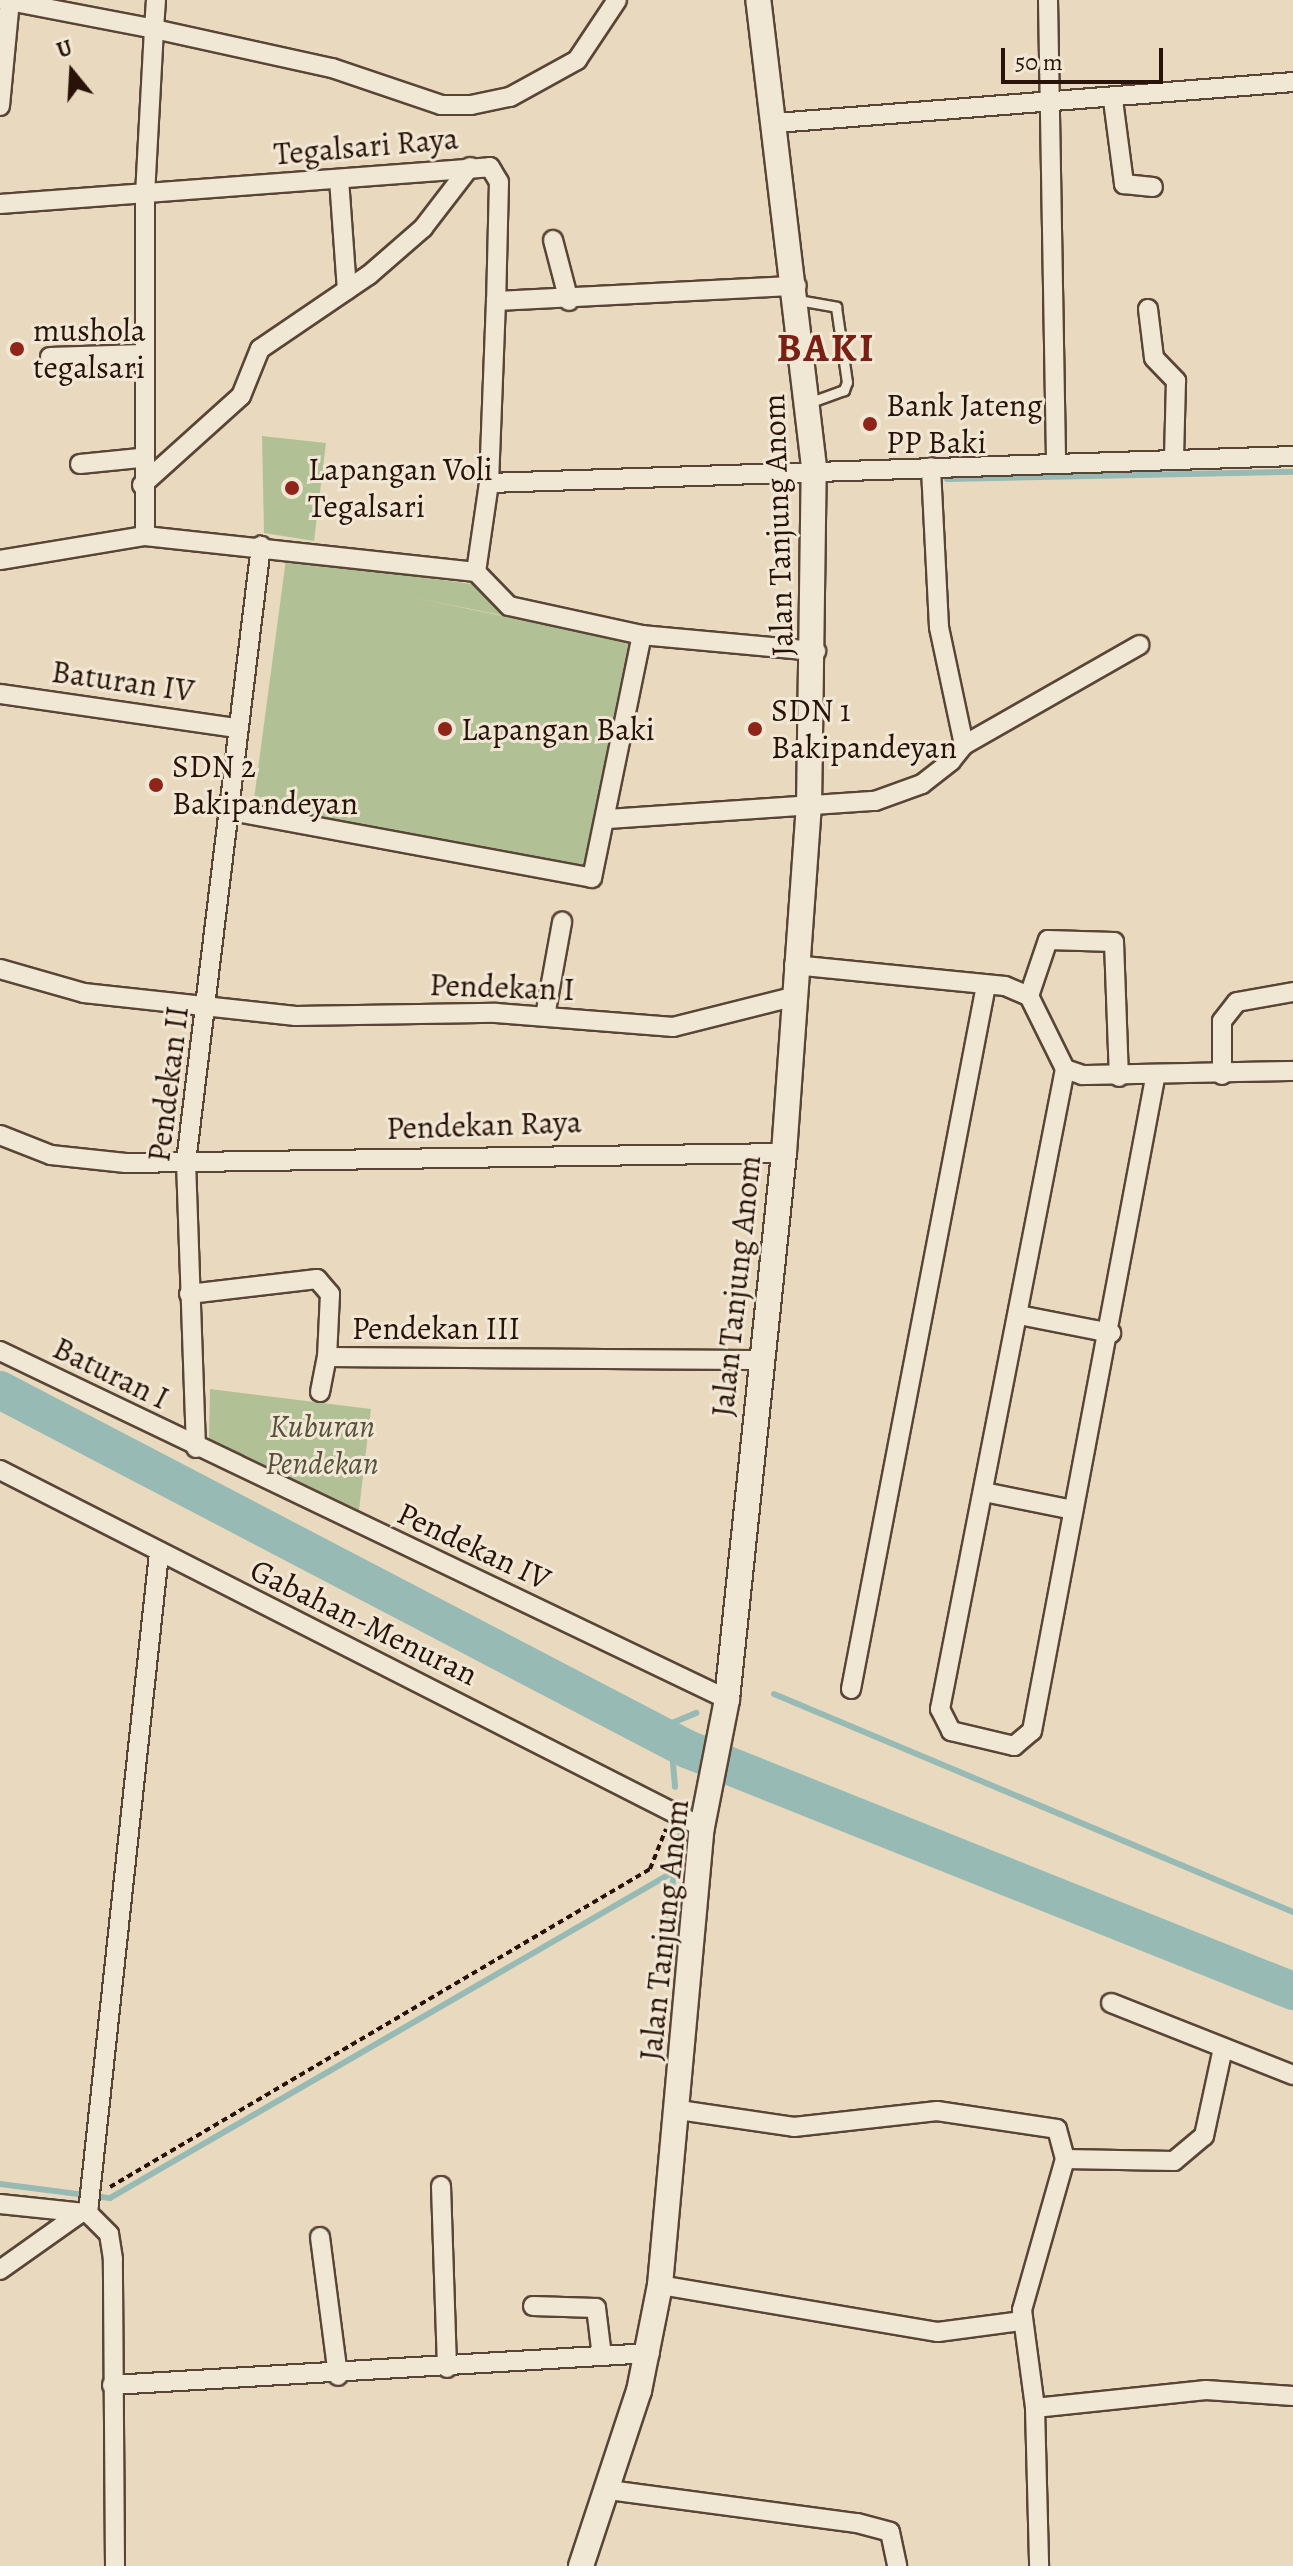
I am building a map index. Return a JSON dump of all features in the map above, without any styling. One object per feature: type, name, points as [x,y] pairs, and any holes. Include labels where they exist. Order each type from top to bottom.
[{"type":"main road","name":"Jalan Tanjung Anom","points":[[581,2566],[609,2490],[650,2353],[660,2285],[679,2110],[702,1827],[724,1710],[758,1360],[784,1153],[794,965],[809,808],[816,651],[814,467],[798,293],[758,0]]},
{"type":"street","points":[[0,106],[7,0],[332,68],[441,105],[471,105],[510,97],[577,60],[617,0]]},
{"type":"street","points":[[145,536],[140,458],[145,193],[156,0]]},
{"type":"street","points":[[1048,0],[1056,460]]},
{"type":"street","points":[[776,123],[1051,105],[1293,82]]},
{"type":"street","points":[[1113,100],[1124,184],[1153,187]]},
{"type":"street","points":[[142,485],[241,396],[260,349],[347,290],[423,228],[470,167]]},
{"type":"street","name":"Tegalsari Raya","points":[[0,204],[490,167],[499,182],[496,301]]},
{"type":"street","points":[[339,179],[347,290]]},
{"type":"street","points":[[553,240],[569,301]]},
{"type":"street","points":[[476,572],[489,483],[496,301],[798,293]]},
{"type":"street","points":[[1148,309],[1154,358],[1176,381],[1174,458]]},
{"type":"street","points":[[50,357],[143,354]]},
{"type":"street","points":[[489,483],[814,467],[931,467],[1056,460],[1293,456]]},
{"type":"street","points":[[80,464],[140,458]]},
{"type":"street","points":[[931,467],[939,627],[964,745]]},
{"type":"street","points":[[0,560],[145,536],[261,546],[476,572],[509,606],[642,635],[816,651]]},
{"type":"street","name":"Pendekan II","points":[[196,1448],[186,1162],[207,1012],[226,810],[261,546]]},
{"type":"street","points":[[226,810],[584,881],[592,878],[608,819],[642,635]]},
{"type":"street","points":[[608,819],[809,808],[899,794],[937,774],[964,745],[1139,645]]},
{"type":"street","name":"Baturan IV","points":[[1,696],[237,728]]},
{"type":"street","points":[[545,1016],[562,922]]},
{"type":"street","points":[[1119,1077],[1114,942],[1048,940],[1029,996],[1065,1069],[940,1709],[951,1731],[1014,1746],[1032,1731],[1073,1510],[1111,1333],[1155,1078]]},
{"type":"street","points":[[794,965],[986,985],[1029,996]]},
{"type":"street","name":"Pendekan I","points":[[0,969],[84,993],[207,1012],[545,1016],[673,1027],[792,997]]},
{"type":"street","points":[[851,1689],[986,985]]},
{"type":"street","points":[[1222,1075],[1222,1021],[1237,1002],[1293,992]]},
{"type":"street","points":[[1065,1069],[1119,1077],[1155,1078],[1293,1071]]},
{"type":"street","name":"Pendekan Raya","points":[[0,1135],[74,1160],[186,1162],[784,1153]]},
{"type":"street","name":"Pendekan III","points":[[189,1294],[317,1279],[330,1294],[327,1357],[758,1360]]},
{"type":"street","points":[[1019,1315],[1111,1333]]},
{"type":"street","name":"Baturan I","points":[[0,1351],[196,1448]]},
{"type":"street","points":[[320,1392],[327,1357]]},
{"type":"street","name":"Pendekan IV","points":[[196,1448],[724,1710]]},
{"type":"street","name":"Gabahan-Menuran","points":[[0,1470],[702,1827]]},
{"type":"street","points":[[984,1492],[1073,1510]]},
{"type":"street","points":[[115,2566],[113,2259],[109,2234],[88,2201],[159,1553]]},
{"type":"street","points":[[1111,2003],[1293,2075]]},
{"type":"street","points":[[1065,2159],[1174,2161],[1204,2136],[1223,2048]]},
{"type":"street","points":[[679,2110],[794,2127],[937,2111],[1052,2125],[1065,2159],[1022,2321],[1035,2408],[1039,2566]]},
{"type":"street","points":[[441,2186],[447,2368]]},
{"type":"street","points":[[0,2204],[88,2201]]},
{"type":"street","points":[[0,2270],[88,2201]]},
{"type":"street","points":[[320,2237],[338,2376]]},
{"type":"street","points":[[660,2285],[938,2332],[1022,2321]]},
{"type":"street","points":[[533,2306],[596,2308],[602,2356]]},
{"type":"street","points":[[112,2385],[338,2376],[650,2353]]},
{"type":"street","points":[[1035,2408],[1206,2390],[1293,2396]]},
{"type":"street","points":[[609,2490],[845,2520],[890,2532],[897,2566]]},
{"type":"lane","points":[[798,293],[836,307],[847,382],[844,390],[808,403]]},
{"type":"path","points":[[88,2201],[650,1869],[669,1810]]},
{"type":"green space","name":"Lapangan Voli Tegalsari","points":[[262,436],[326,443],[314,541],[264,533]]},
{"type":"green space","name":"Lapangan Baki","points":[[286,559],[472,584],[506,616],[411,597],[643,645],[602,873],[252,814]]},
{"type":"green space","name":"Kuburan Pendekan","points":[[210,1389],[371,1409],[359,1510],[209,1439]]},
{"type":"waterway","points":[[947,479],[1293,472]]},
{"type":"waterway","points":[[0,1390],[687,1749],[1293,1991]]},
{"type":"waterway","points":[[774,1694],[1293,1912]]},
{"type":"waterway","points":[[653,1731],[696,1713]]},
{"type":"waterway","points":[[671,1740],[675,1787]]},
{"type":"waterway","points":[[665,1933],[680,1835]]},
{"type":"waterway","points":[[0,2184],[110,2198],[675,1871]]},
{"type":"place","name":"mushola tegalsari","points":[[17,349]]},
{"type":"place","name":"Bank Jateng PP Baki","points":[[870,424]]},
{"type":"place","name":"Lapangan Voli Tegalsari","points":[[292,488]]},
{"type":"place","name":"Lapangan Baki","points":[[445,729]]},
{"type":"place","name":"SDN 1 Bakipandeyan","points":[[755,729]]},
{"type":"place","name":"SDN 2 Bakipandeyan","points":[[156,785]]},
{"type":"district","name":"BAKI","points":[[826,348]]}]
